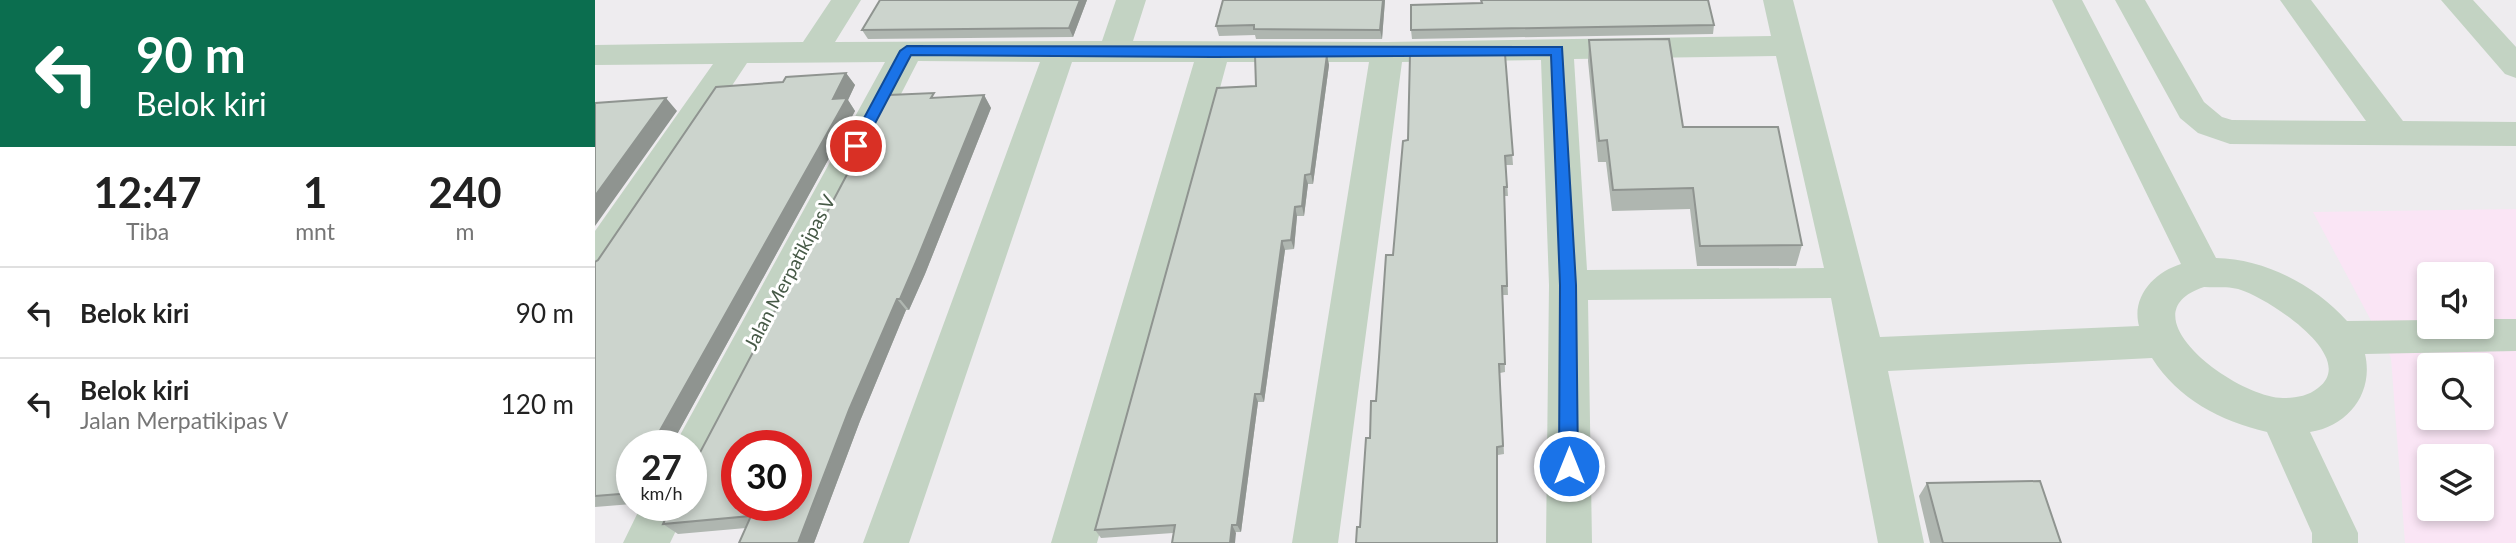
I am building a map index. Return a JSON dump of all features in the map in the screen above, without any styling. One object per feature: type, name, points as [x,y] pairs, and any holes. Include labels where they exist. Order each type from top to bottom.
[{"type":"street","points":[[813,51],[846,0]]},
{"type":"street","points":[[1114,52],[1131,0]]},
{"type":"street","points":[[1778,0],[1864,355],[1901,543]]},
{"type":"street","points":[[2067,0],[2204,272]]},
{"type":"street","points":[[2130,0],[2192,110],[2210,125],[2230,132],[2516,134]]},
{"type":"street","points":[[2295,0],[2393,133]]},
{"type":"street","points":[[2456,0],[2516,67]]},
{"type":"street","points":[[595,55],[813,51],[1387,52],[1789,46]]},
{"type":"street","points":[[1557,50],[1568,285],[1569,543]]},
{"type":"street","name":"Jalan Merpatikipas V","points":[[705,430],[907,51]]},
{"type":"street","points":[[595,261],[738,52]]},
{"type":"street","points":[[886,543],[1059,52]]},
{"type":"street","points":[[1315,543],[1387,52]]},
{"type":"street","points":[[1075,543],[1213,53]]},
{"type":"street","points":[[2204,272],[2239,275],[2277,288],[2312,310],[2337,338],[2348,369],[2341,396],[2319,412],[2283,417],[2246,409],[2211,391],[2181,368],[2163,341],[2156,316],[2162,295],[2179,280],[2204,272]]},
{"type":"street","points":[[1568,285],[1845,282]]},
{"type":"street","points":[[2337,338],[2516,335]]},
{"type":"street","points":[[1864,355],[2163,341]]},
{"type":"street","points":[[2283,417],[2335,533],[2335,543]]},
{"type":"street","points":[[646,543],[658,521]]},
{"type":"shaded area","points":[[2516,209],[2516,543],[2405,543],[2391,358],[2313,212]]},
{"type":"building","points":[[880,0],[1080,0],[1069,28],[862,30]]},
{"type":"building","points":[[1223,0],[1383,0],[1380,30],[1216,26]]},
{"type":"building","points":[[1481,0],[1708,0],[1714,25],[1411,30],[1411,5],[1482,3]]},
{"type":"building","points":[[1669,39],[1683,127],[1778,127],[1802,245],[1700,246],[1693,188],[1613,190],[1607,140],[1599,141],[1589,40]]},
{"type":"building","points":[[1505,54],[1513,155],[1505,156],[1507,286],[1502,286],[1505,364],[1499,364],[1503,446],[1497,447],[1497,543],[1356,543],[1357,527],[1360,527],[1366,438],[1370,438],[1371,401],[1376,401],[1386,255],[1393,255],[1403,141],[1408,140],[1410,55]]},
{"type":"building","points":[[1255,55],[1327,55],[1311,174],[1305,175],[1302,206],[1295,207],[1291,240],[1282,241],[1261,394],[1255,394],[1237,525],[1232,525],[1230,543],[1172,543],[1175,525],[1095,530],[1217,88],[1256,86]]},
{"type":"building","points":[[846,73],[833,99],[847,98],[660,430],[616,430],[616,494],[595,496],[595,262],[716,87],[783,82],[786,77]]},
{"type":"building","points":[[934,93],[931,98],[984,95],[916,262],[849,410],[812,506],[812,430],[721,430],[721,519],[707,520],[707,439],[889,95]]},
{"type":"building","points":[[666,98],[595,196],[595,103]]},
{"type":"building","points":[[2040,481],[2061,543],[1943,543],[1927,483]]},
{"type":"building","points":[[664,521],[696,521],[663,524]]},
{"type":"building","points":[[749,521],[806,521],[798,543],[739,543]]},
{"type":"route","points":[[856,146],[907,51],[1213,53],[1557,50],[1568,285],[1569,466]]}]
